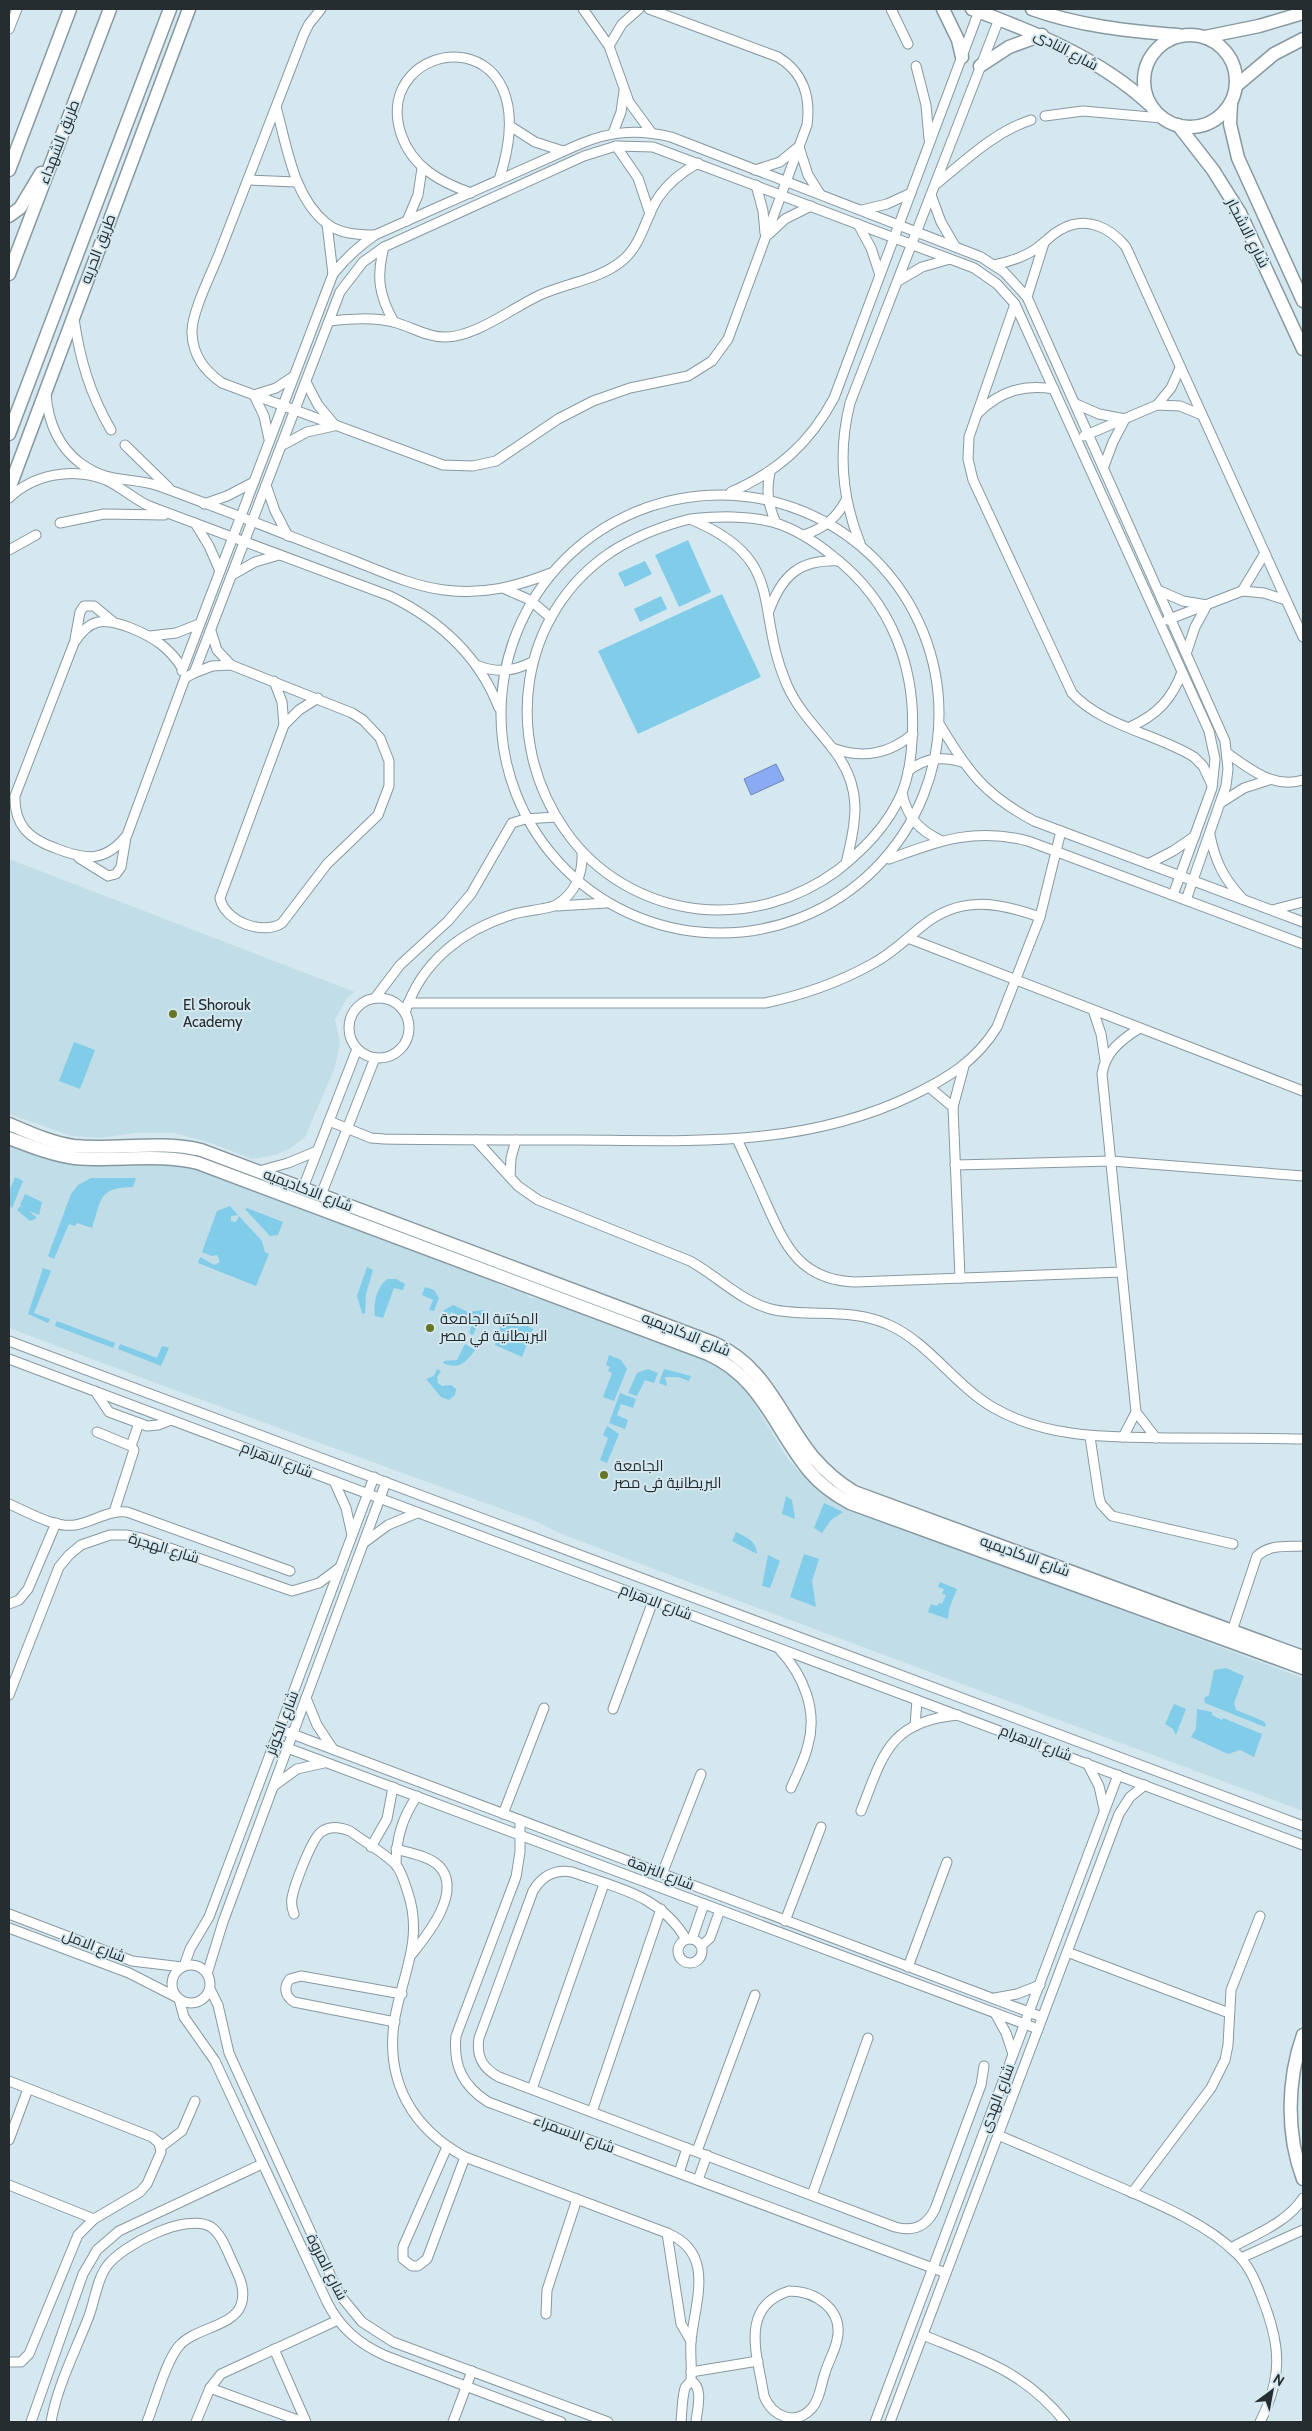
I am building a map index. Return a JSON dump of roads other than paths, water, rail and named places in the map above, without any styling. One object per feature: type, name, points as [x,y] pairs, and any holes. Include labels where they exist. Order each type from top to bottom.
[{"type":"street","points":[[9,30],[17,9]]},
{"type":"street","points":[[9,170],[70,9]]},
{"type":"street","name":"طريق الشهداء","points":[[10,268],[110,9]]},
{"type":"street","name":"طريق الحريه","points":[[9,434],[170,9]]},
{"type":"street","name":"طريق الحريه","points":[[9,489],[73,314],[189,9]]},
{"type":"street","points":[[313,9],[309,24],[210,278],[192,332],[194,346],[199,360],[208,372],[222,383],[443,465],[473,466],[496,461],[574,409],[616,392],[688,376],[712,361],[728,339],[807,125],[808,101],[800,78],[792,68],[778,57],[649,9]]},
{"type":"street","points":[[309,24],[321,9]]},
{"type":"street","points":[[583,9],[609,46],[618,68],[624,91],[635,113],[651,132]]},
{"type":"street","points":[[609,46],[622,24],[639,9]]},
{"type":"street","points":[[891,9],[908,44]]},
{"type":"street","points":[[944,9],[958,40],[962,57]]},
{"type":"street","name":"شارع النادى","points":[[1032,9],[1067,20],[1106,28],[1183,35]]},
{"type":"street","points":[[726,494],[770,472],[796,451],[826,412],[834,398],[962,57],[975,10]]},
{"type":"street","name":"شارع النادى","points":[[975,10],[1042,35],[1107,73],[1138,94],[1151,107]]},
{"type":"street","points":[[1205,37],[1222,48],[1234,66],[1236,86],[1231,103],[1217,118],[1208,123],[1188,127],[1178,126],[1162,118],[1151,107],[1143,85],[1147,62],[1162,44],[1183,35],[1205,37],[1259,26],[1303,13]]},
{"type":"street","points":[[860,545],[846,500],[842,451],[850,402],[999,19]]},
{"type":"street","points":[[980,66],[1009,47],[1042,35]]},
{"type":"street","points":[[1236,86],[1274,54],[1303,39]]},
{"type":"street","points":[[471,192],[446,182],[422,168],[404,143],[398,113],[403,88],[423,66],[437,59],[453,56],[476,60],[499,82],[508,103],[510,126],[506,154],[499,180]]},
{"type":"street","points":[[916,66],[926,105],[929,145]]},
{"type":"street","points":[[613,133],[621,112],[624,91]]},
{"type":"street","name":"شارع الاشجار","points":[[1231,103],[1230,124],[1238,158],[1303,301]]},
{"type":"street","points":[[276,107],[296,182],[327,224],[333,274]]},
{"type":"street","points":[[1045,116],[1083,111],[1162,118]]},
{"type":"street","points":[[935,185],[992,140],[1008,130],[1032,120]]},
{"type":"street","points":[[510,126],[535,142],[563,151]]},
{"type":"street","name":"شارع الاشجار","points":[[1178,126],[1213,170],[1240,213],[1303,349]]},
{"type":"street","points":[[182,668],[333,274],[356,249],[375,235],[471,192],[596,137],[613,133],[651,132],[671,137],[955,246],[994,265],[1012,279],[1027,297],[1222,729],[1228,769],[1222,802],[1186,900]]},
{"type":"street","points":[[616,146],[638,178],[650,214]]},
{"type":"street","points":[[194,673],[340,292],[354,271],[384,247],[584,156],[616,146],[653,148],[698,163],[950,259],[986,275],[1006,293],[1014,304],[1160,623],[1213,745],[1215,759],[1212,788],[1173,895]]},
{"type":"street","points":[[755,170],[780,162],[799,146]]},
{"type":"street","points":[[799,146],[808,175],[820,194]]},
{"type":"street","points":[[329,321],[361,319],[394,322],[431,336],[443,337],[465,334],[476,330],[541,295],[617,266],[636,246],[650,214],[669,184],[698,163]]},
{"type":"street","points":[[9,216],[18,212],[40,174],[50,168]]},
{"type":"street","points":[[407,221],[418,195],[422,168]]},
{"type":"street","points":[[248,180],[296,182]]},
{"type":"street","points":[[756,185],[763,211],[765,238]]},
{"type":"street","points":[[861,210],[887,204],[911,192]]},
{"type":"street","points":[[931,195],[941,222],[955,246]]},
{"type":"street","points":[[765,238],[786,219],[811,206]]},
{"type":"street","points":[[994,265],[1021,257],[1062,229],[1085,223],[1108,230],[1126,247],[1303,637]]},
{"type":"street","points":[[327,224],[350,233],[375,235]]},
{"type":"street","points":[[857,224],[871,248],[880,275]]},
{"type":"street","points":[[1027,297],[1044,243]]},
{"type":"street","points":[[384,247],[379,266],[379,286],[384,305],[394,322]]},
{"type":"street","points":[[898,281],[922,266],[950,259]]},
{"type":"street","points":[[1014,304],[976,414],[968,448],[972,475],[1066,684],[1088,709],[1194,757],[1203,766],[1212,788]]},
{"type":"street","points":[[73,314],[82,363],[89,386],[111,430]]},
{"type":"street","points":[[37,360],[54,366]]},
{"type":"street","points":[[1077,440],[1156,405],[1171,388],[1180,368]]},
{"type":"street","points":[[254,395],[276,388],[294,376]]},
{"type":"street","points":[[306,382],[318,405],[335,425]]},
{"type":"street","points":[[976,414],[998,396],[1012,390],[1040,387],[1054,389]]},
{"type":"street","points":[[46,392],[47,408],[54,430],[67,451],[79,462],[107,477],[148,483],[423,586],[462,592],[505,589],[556,571]]},
{"type":"street","points":[[254,395],[264,416],[269,441]]},
{"type":"street","points":[[1076,404],[1099,414],[1125,419]]},
{"type":"street","points":[[1156,405],[1180,406],[1202,415]]},
{"type":"street","points":[[1104,466],[1113,442],[1125,419]]},
{"type":"street","points":[[281,446],[307,432],[335,425]]},
{"type":"street","points":[[125,445],[173,492]]},
{"type":"street","points":[[770,472],[767,496],[770,510],[776,523]]},
{"type":"street","points":[[9,498],[28,484],[43,478],[74,473],[105,480],[141,502],[172,515],[405,603],[440,626],[475,665],[495,698],[502,715]]},
{"type":"street","points":[[204,504],[227,496],[254,482]]},
{"type":"street","points":[[266,485],[275,511],[288,536]]},
{"type":"street","points":[[726,494],[767,496],[801,505],[832,521],[860,545],[895,590],[909,614],[928,668],[939,723],[939,758],[931,792],[916,824],[886,860],[864,878],[817,908],[793,918],[764,924],[708,929],[653,919],[608,903],[576,883],[547,854],[525,819],[510,770],[502,715],[502,671],[511,634],[530,600],[556,571],[604,534],[640,516],[687,500],[726,494]]},
{"type":"street","points":[[804,535],[819,530],[832,521],[846,500]]},
{"type":"street","points":[[60,523],[104,514],[172,515]]},
{"type":"street","points":[[718,516],[746,517],[776,523],[804,535],[839,561],[874,597],[893,628],[901,648],[912,690],[913,734],[908,771],[902,793],[878,832],[846,864],[813,886],[783,900],[758,907],[730,911],[686,907],[642,894],[620,883],[582,853],[556,817],[542,788],[531,750],[528,726],[527,694],[532,662],[551,618],[587,572],[610,553],[635,538],[662,526],[690,519],[718,516]]},
{"type":"street","points":[[690,519],[717,531],[741,549],[758,573],[764,587],[775,651],[790,694],[802,713],[832,748],[849,776],[856,809],[856,825],[846,864]]},
{"type":"street","points":[[195,523],[209,546],[220,571]]},
{"type":"street","points":[[9,550],[36,535]]},
{"type":"street","points":[[1242,591],[1265,553]]},
{"type":"street","points":[[232,575],[254,562],[279,555]]},
{"type":"street","points":[[769,611],[776,593],[791,574],[813,562],[839,561]]},
{"type":"street","points":[[505,589],[530,600],[551,618]]},
{"type":"street","points":[[1160,591],[1183,601],[1207,605]]},
{"type":"street","points":[[1160,623],[1242,591],[1264,593],[1286,600]]},
{"type":"street","points":[[1187,651],[1195,627],[1207,605]]},
{"type":"street","points":[[84,606],[94,606],[112,621],[150,636],[168,650],[182,668],[185,678],[127,835],[122,867],[112,876],[104,874],[77,857],[30,837],[20,824],[15,807],[16,796],[74,643],[80,612],[84,606]]},
{"type":"street","points":[[74,643],[80,633],[89,625],[100,621],[112,621]]},
{"type":"street","points":[[150,636],[176,633],[199,624]]},
{"type":"street","points":[[211,631],[217,650],[231,665]]},
{"type":"street","points":[[475,665],[502,671],[517,669],[532,662]]},
{"type":"street","points":[[185,678],[212,666],[231,665],[318,698],[352,712],[372,728],[385,749],[390,770],[389,786],[378,815],[327,864],[282,923],[270,929],[263,929],[231,917],[221,905],[220,898],[284,725],[299,710],[318,698]]},
{"type":"street","points":[[1130,727],[1145,721],[1168,700],[1182,672]]},
{"type":"street","points":[[274,682],[282,702],[284,725]]},
{"type":"street","points":[[939,723],[962,762],[974,776],[1002,802],[1034,821],[1303,922]]},
{"type":"street","points":[[832,748],[846,753],[874,754],[901,744],[913,734]]},
{"type":"street","points":[[1227,753],[1269,780],[1282,783],[1303,780]]},
{"type":"street","points":[[908,771],[917,764],[939,758],[962,762]]},
{"type":"street","points":[[1222,802],[1244,788],[1269,780]]},
{"type":"street","points":[[902,793],[904,804],[916,824],[927,834],[940,840]]},
{"type":"street","points":[[556,817],[525,819],[512,824],[507,830],[485,874],[455,913],[400,965],[374,998],[356,1008],[350,1018],[349,1029],[351,1039],[365,1055],[375,1058],[392,1056],[404,1045],[409,1029],[405,1013],[408,1003],[429,966],[443,951],[463,937],[508,916],[531,909],[608,903]]},
{"type":"street","points":[[329,1121],[371,1138],[384,1139],[737,1140],[771,1137],[836,1124],[868,1114],[929,1087],[964,1066],[977,1055],[997,1027],[1040,917],[1062,831]]},
{"type":"street","points":[[886,860],[940,840],[958,836],[993,834],[1028,841],[1303,944]]},
{"type":"street","points":[[1210,834],[1220,870],[1244,900]]},
{"type":"street","points":[[77,857],[89,858],[111,851],[127,835]]},
{"type":"street","points":[[1148,864],[1173,852],[1196,835]]},
{"type":"street","points":[[554,906],[571,892],[576,883],[582,864],[582,853]]},
{"type":"street","points":[[1271,910],[1303,902]]},
{"type":"street","points":[[408,1003],[765,1003],[812,991],[848,977],[873,964],[937,915],[954,908],[973,904],[1010,906],[1040,917]]},
{"type":"street","points":[[908,938],[1303,1091]]},
{"type":"street","points":[[374,998],[392,1001],[405,1013]]},
{"type":"street","points":[[1093,1010],[1101,1034],[1105,1060],[1103,1081],[1136,1412],[1156,1438]]},
{"type":"street","points":[[1105,1060],[1120,1042],[1140,1028]]},
{"type":"street","points":[[303,1188],[357,1048]]},
{"type":"street","points":[[321,1195],[375,1058]]},
{"type":"street","points":[[960,1278],[953,1107],[964,1066]]},
{"type":"street","points":[[929,1087],[953,1107]]},
{"type":"street","name":"شارع الاكاديميه","points":[[9,1124],[44,1138],[75,1146],[173,1145],[201,1150],[321,1195],[391,1228]]},
{"type":"street","name":"شارع الاكاديميه","points":[[9,1138],[42,1150],[73,1158],[172,1158],[210,1167],[391,1228],[612,1311],[708,1354],[730,1366],[749,1382],[804,1464],[820,1482],[850,1503],[894,1514],[1187,1620],[1303,1668]]},
{"type":"street","points":[[476,1140],[528,1194],[546,1204],[690,1261],[714,1275],[739,1295],[763,1307],[788,1312],[856,1315],[887,1323],[914,1340],[971,1392],[993,1407],[1040,1428],[1090,1437],[1303,1439]]},
{"type":"street","points":[[510,1177],[511,1158],[516,1140]]},
{"type":"street","points":[[737,1140],[782,1240],[807,1268],[830,1279],[842,1282],[1122,1272]]},
{"type":"street","points":[[172,1158],[173,1145]]},
{"type":"street","points":[[258,1171],[288,1163],[317,1151]]},
{"type":"street","points":[[955,1164],[1111,1161],[1303,1176]]},
{"type":"street","name":"شارع الاهرام","points":[[9,1341],[1303,1826]]},
{"type":"street","name":"شارع الاهرام","points":[[9,1359],[961,1715],[1300,1844]]},
{"type":"street","points":[[95,1392],[108,1412],[152,1426],[171,1420]]},
{"type":"street","points":[[1123,1437],[1136,1412]]},
{"type":"street","points":[[131,1446],[139,1423]]},
{"type":"street","points":[[97,1432],[131,1446],[134,1450],[134,1455],[114,1512]]},
{"type":"street","points":[[1090,1437],[1099,1497],[1101,1504],[1112,1516],[1233,1544]]},
{"type":"street","name":"شارع الكوثر","points":[[183,1967],[209,1916],[374,1478]]},
{"type":"street","points":[[334,1481],[346,1508],[352,1536]]},
{"type":"street","name":"شارع الكوثر","points":[[207,1974],[223,1922],[386,1482]]},
{"type":"street","points":[[9,1504],[56,1523],[75,1525],[114,1512],[133,1514],[290,1571]]},
{"type":"street","points":[[364,1544],[388,1525],[417,1512]]},
{"type":"street","points":[[9,1604],[19,1600],[28,1589],[56,1523]]},
{"type":"street","name":"شارع الهجرة","points":[[9,1695],[59,1567],[75,1550],[95,1539],[110,1535],[141,1538],[292,1591],[319,1583],[340,1567]]},
{"type":"street","points":[[1232,1631],[1256,1556],[1271,1547],[1303,1546]]},
{"type":"street","points":[[613,1709],[653,1600]]},
{"type":"street","name":"شارع الاكاديميه","points":[[1187,1620],[1232,1631],[1303,1657]]},
{"type":"street","points":[[778,1648],[800,1676],[810,1706],[811,1727],[808,1745],[791,1788]]},
{"type":"street","points":[[890,1689],[895,1672]]},
{"type":"street","points":[[306,1698],[317,1725],[333,1750]]},
{"type":"street","points":[[915,1726],[917,1700]]},
{"type":"street","points":[[502,1814],[544,1708]]},
{"type":"street","points":[[861,1812],[885,1752],[903,1732],[930,1720],[961,1715]]},
{"type":"street","name":"شارع النزهة","points":[[279,1729],[1042,2018]]},
{"type":"street","name":"شارع النزهة","points":[[274,1743],[1038,2029]]},
{"type":"street","points":[[273,1787],[297,1770],[326,1762]]},
{"type":"street","points":[[1087,1763],[1099,1786],[1105,1811]]},
{"type":"street","points":[[662,1874],[701,1774]]},
{"type":"street","name":"شارع الهدى","points":[[875,2422],[1118,1775]]},
{"type":"street","name":"شارع الهدى","points":[[890,2422],[1119,1814],[1130,1797],[1145,1785]]},
{"type":"street","points":[[372,1848],[388,1819],[393,1787]]},
{"type":"street","points":[[417,1796],[403,1821],[396,1848],[396,1865],[407,1891],[414,1918],[412,1954],[394,2022],[392,2050],[397,2079],[404,2097],[408,2106],[425,2129],[447,2147],[465,2157],[667,2233],[686,2245],[698,2267],[699,2292],[691,2341],[691,2377],[685,2390],[681,2422]]},
{"type":"street","name":"شارع الاسمراء","points":[[520,1820],[520,1860],[516,1877],[456,2036],[455,2056],[461,2075],[468,2086],[488,2102],[946,2273]]},
{"type":"street","points":[[786,1920],[821,1826]]},
{"type":"street","points":[[1300,1844],[1303,1826]]},
{"type":"street","points":[[294,1914],[291,1900],[293,1893],[315,1839],[327,1829],[342,1828],[396,1865]]},
{"type":"street","points":[[396,1848],[429,1859],[438,1865],[444,1873],[448,1884],[447,1894],[435,1924],[412,1954]]},
{"type":"street","points":[[908,1967],[948,1862]]},
{"type":"street","points":[[701,1946],[689,1939],[661,1909],[646,1899],[564,1871],[549,1874],[537,1884],[479,2038],[479,2057],[490,2072],[903,2229],[912,2229],[926,2222],[936,2209],[978,2094],[984,2066]]},
{"type":"street","points":[[532,2089],[604,1884]]},
{"type":"street","points":[[701,1946],[702,1952],[699,1958],[693,1962],[686,1962],[681,1958],[678,1949],[680,1943],[689,1939],[704,1904]]},
{"type":"street","points":[[592,2112],[661,1909]]},
{"type":"street","points":[[701,1946],[712,1934],[720,1910]]},
{"type":"street","name":"شارع الامل","points":[[9,1914],[132,1961],[183,1967]]},
{"type":"street","points":[[1132,2193],[1219,2075],[1228,2045],[1231,1990],[1260,1916]]},
{"type":"street","name":"شارع الامل","points":[[9,1928],[129,1973],[177,1998]]},
{"type":"street","points":[[1067,1952],[1229,2013]]},
{"type":"street","points":[[183,1967],[199,1967],[207,1974],[210,1988],[203,1999],[197,2002],[184,2002],[177,1998],[172,1981],[177,1970],[183,1967]]},
{"type":"street","points":[[394,2022],[294,2002],[286,1994],[285,1988],[290,1978],[301,1976],[402,1994]]},
{"type":"street","points":[[992,1998],[1017,1994],[1040,1984]]},
{"type":"street","name":"شارع المروة","points":[[210,1988],[218,2005],[229,2054],[317,2249],[339,2294],[349,2309],[369,2328],[393,2342],[608,2422]]},
{"type":"street","points":[[697,2152],[755,1995]]},
{"type":"street","name":"شارع المروة","points":[[177,1998],[188,2025],[215,2061],[327,2302],[338,2320],[353,2337],[372,2350],[561,2422]]},
{"type":"street","points":[[995,2013],[1006,2033],[1013,2054]]},
{"type":"street","points":[[1303,2035],[1296,2057],[1291,2093],[1293,2136],[1303,2179]]},
{"type":"street","points":[[812,2195],[868,2038]]},
{"type":"street","points":[[9,2081],[152,2136],[160,2147],[161,2152],[144,2188],[94,2219],[82,2229],[74,2242],[29,2354],[21,2362],[9,2362]]},
{"type":"street","points":[[9,2140],[28,2089]]},
{"type":"street","points":[[160,2147],[182,2131],[195,2101]]},
{"type":"street","points":[[998,2135],[1132,2193],[1184,2218],[1231,2248],[1241,2258],[1249,2270],[1263,2300],[1275,2331],[1278,2355],[1276,2379],[1272,2395],[1260,2422]]},
{"type":"street","points":[[447,2147],[403,2247],[403,2259],[407,2263],[418,2266],[427,2258],[465,2157]]},
{"type":"street","points":[[680,2173],[687,2148]]},
{"type":"street","points":[[698,2180],[707,2155]]},
{"type":"street","points":[[31,2422],[83,2274],[97,2250],[119,2231],[262,2164]]},
{"type":"street","points":[[9,2185],[94,2219]]},
{"type":"street","points":[[1231,2248],[1279,2222],[1303,2198]]},
{"type":"street","points":[[546,2314],[547,2290],[577,2199]]},
{"type":"street","points":[[51,2422],[106,2267],[121,2252],[136,2242],[189,2223],[201,2223],[215,2230],[222,2240],[243,2288],[241,2305],[230,2318],[191,2336],[180,2344],[169,2363],[147,2422]]},
{"type":"street","points":[[1241,2258],[1303,2230]]},
{"type":"street","points":[[667,2233],[681,2324],[691,2341]]},
{"type":"street","points":[[800,2291],[817,2296],[830,2308],[838,2329],[837,2341],[817,2398],[812,2408],[805,2414],[795,2418],[784,2418],[768,2406],[764,2396],[758,2361],[754,2331],[756,2320],[768,2301],[778,2294],[800,2291]]},
{"type":"street","points":[[196,2422],[210,2388],[215,2380],[228,2370],[338,2320]]},
{"type":"street","points":[[923,2335],[1001,2368],[1019,2378],[1041,2396],[1065,2422]]},
{"type":"street","points":[[274,2349],[304,2422]]},
{"type":"street","points":[[691,2377],[758,2361]]},
{"type":"street","points":[[453,2422],[472,2371]]},
{"type":"street","points":[[691,2377],[698,2390],[696,2422]]},
{"type":"street","points":[[210,2388],[304,2422]]},
{"type":"place","name":"El Shorouk Academy","points":[[173,1014]]},
{"type":"place","name":"المكتبة الجامعة البريطانية في مصر","points":[[430,1328]]},
{"type":"place","name":"الجامعة البريطانية فى مصر","points":[[604,1475]]}]
